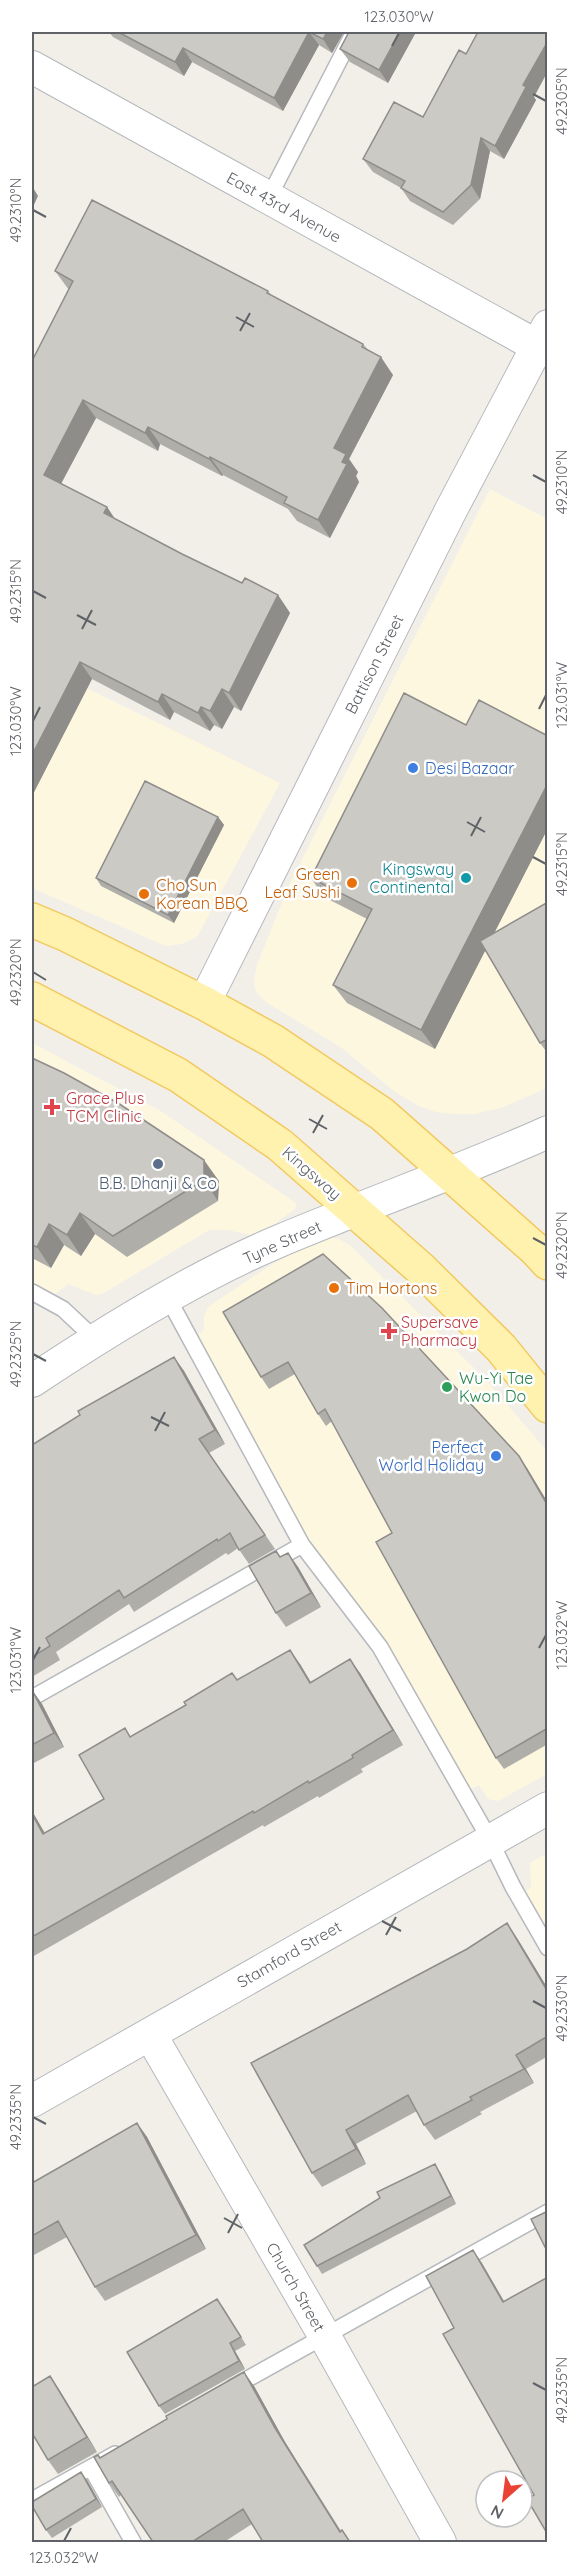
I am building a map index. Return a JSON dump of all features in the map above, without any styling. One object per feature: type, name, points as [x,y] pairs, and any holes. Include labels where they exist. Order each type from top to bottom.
[{"type":"main road","points":[[32,920],[204,1003],[273,1041],[382,1114],[548,1263]]},
{"type":"main road","name":"Kingsway","points":[[32,999],[178,1075],[280,1145],[421,1269],[501,1348],[548,1406]]},
{"type":"street","name":"East 43rd Avenue","points":[[32,67],[268,199],[542,336]]},
{"type":"street","name":"Battison Street","points":[[204,1003],[451,510],[542,336]]},
{"type":"street","name":"Tyne Street","points":[[32,1381],[95,1339],[168,1298],[276,1243],[548,1132]]},
{"type":"street","name":"Stamford Street","points":[[32,2101],[548,1808]]},
{"type":"street","name":"Church Street","points":[[150,2034],[324,2335],[440,2542]]},
{"type":"lane","points":[[268,199],[354,32]]},
{"type":"lane","points":[[32,1292],[63,1309],[95,1339]]},
{"type":"lane","points":[[168,1298],[302,1545],[380,1647],[490,1840],[513,1887],[548,1948]]},
{"type":"lane","points":[[32,1698],[302,1545]]},
{"type":"lane","points":[[215,2397],[548,2212]]},
{"type":"lane","points":[[32,2500],[132,2444]]},
{"type":"lane","points":[[91,2468],[133,2542]]},
{"type":"shaded area","points":[[490,489],[547,519],[547,1088],[501,1108],[474,1114],[456,1114],[436,1112],[419,1106],[395,1092],[342,1048],[266,1002],[256,992],[254,981],[257,965],[289,885]]},
{"type":"shaded area","points":[[32,661],[280,783],[197,937],[182,944],[166,946],[32,888]]},
{"type":"shaded area","points":[[32,1043],[159,1110],[296,1203],[296,1208],[262,1233],[250,1235],[228,1230],[209,1230],[102,1294],[96,1295],[68,1284],[47,1300],[32,1292]]},
{"type":"shaded area","points":[[329,1237],[339,1239],[351,1246],[486,1380],[547,1451],[547,1774],[498,1801],[488,1799],[479,1785],[463,1794],[380,1647],[302,1545],[191,1340],[204,1330],[204,1317],[208,1307],[274,1263],[316,1241]]},
{"type":"shaded area","points":[[547,1853],[547,1948],[518,1896],[531,1887],[530,1863]]},
{"type":"building","points":[[118,32],[309,32],[274,98],[183,48],[175,62]]},
{"type":"building","points":[[309,32],[327,32],[323,39]]},
{"type":"building","points":[[349,32],[400,32],[379,70],[340,49]]},
{"type":"building","points":[[478,32],[548,32],[548,41],[523,85],[526,87],[495,146],[481,138],[471,185],[443,212],[401,188],[405,181],[363,159],[394,102],[423,117],[459,50],[466,54]]},
{"type":"building","points":[[92,200],[268,291],[267,293],[363,344],[362,347],[381,357],[334,448],[346,454],[342,462],[347,464],[318,520],[284,503],[287,497],[210,457],[209,459],[148,427],[145,433],[83,400],[44,475],[107,507],[104,513],[182,554],[242,583],[245,578],[278,595],[229,693],[222,689],[210,711],[201,707],[198,713],[162,694],[158,702],[80,662],[32,755],[32,361],[73,281],[55,271]]},
{"type":"building","points":[[404,693],[466,725],[479,700],[548,736],[548,783],[421,1030],[333,985],[372,909],[311,878]]},
{"type":"building","points":[[145,781],[218,817],[168,915],[96,878]]},
{"type":"building","points":[[548,902],[548,1039],[540,1043],[480,941]]},
{"type":"building","points":[[32,1058],[118,1103],[204,1160],[204,1180],[113,1236],[80,1213],[67,1235],[49,1224],[37,1247],[32,1245]]},
{"type":"building","points":[[323,1254],[382,1308],[519,1456],[548,1506],[548,1728],[496,1758],[376,1542],[392,1533],[325,1409],[318,1414],[288,1362],[261,1377],[223,1312]]},
{"type":"building","points":[[174,1357],[215,1430],[199,1439],[265,1535],[239,1550],[230,1533],[124,1598],[119,1590],[46,1638],[50,1646],[32,1657],[32,1445],[80,1415],[78,1411]]},
{"type":"building","points":[[276,1551],[280,1557],[288,1553],[311,1593],[276,1613],[249,1566]]},
{"type":"building","points":[[290,1650],[310,1683],[350,1659],[393,1730],[352,1755],[353,1758],[254,1813],[253,1811],[32,1937],[32,1814],[43,1834],[104,1799],[79,1755],[125,1728],[130,1737],[186,1705],[184,1702],[232,1673],[237,1680]]},
{"type":"building","points":[[32,1690],[54,1733],[32,1745]]},
{"type":"building","points":[[507,1923],[548,1992],[548,2036],[516,2055],[524,2069],[470,2097],[472,2100],[424,2125],[408,2095],[346,2130],[356,2149],[312,2173],[251,2063],[467,1949]]},
{"type":"building","points":[[137,2123],[196,2235],[95,2287],[58,2221],[32,2236],[32,2183]]},
{"type":"building","points":[[435,2164],[451,2196],[317,2266],[304,2245],[380,2198],[377,2192]]},
{"type":"building","points":[[548,2211],[548,2253],[531,2219]]},
{"type":"building","points":[[473,2250],[503,2302],[548,2277],[548,2535],[534,2511],[534,2469],[519,2469],[443,2334],[454,2328],[426,2276]]},
{"type":"building","points":[[217,2299],[241,2337],[230,2343],[239,2361],[159,2406],[127,2352]]},
{"type":"building","points":[[244,2372],[275,2428],[340,2532],[342,2530],[350,2542],[263,2542],[243,2509],[192,2542],[153,2542],[112,2481],[109,2483],[94,2457],[98,2455],[100,2458],[167,2419],[166,2416]]},
{"type":"building","points":[[50,2376],[87,2437],[48,2460],[32,2433],[32,2387]]},
{"type":"building","points":[[81,2472],[96,2499],[46,2530],[32,2502]]},
{"type":"place","name":"Desi Bazaar","points":[[413,768]]},
{"type":"place","name":"Kingsway Continental","points":[[466,878]]},
{"type":"place","name":"Green Leaf Sushi","points":[[352,883]]},
{"type":"place","name":"Cho Sun Korean BBQ","points":[[144,894]]},
{"type":"place","name":"Grace Plus TCM Clinic","points":[[52,1107]]},
{"type":"place","name":"B.B. Dhanji & Co","points":[[158,1164]]},
{"type":"place","name":"Tim Hortons","points":[[334,1288]]},
{"type":"place","name":"Supersave Pharmacy","points":[[389,1331]]},
{"type":"place","name":"Wu-Yi Tae Kwon Do","points":[[447,1387]]},
{"type":"place","name":"Perfect World Holiday","points":[[496,1456]]}]
